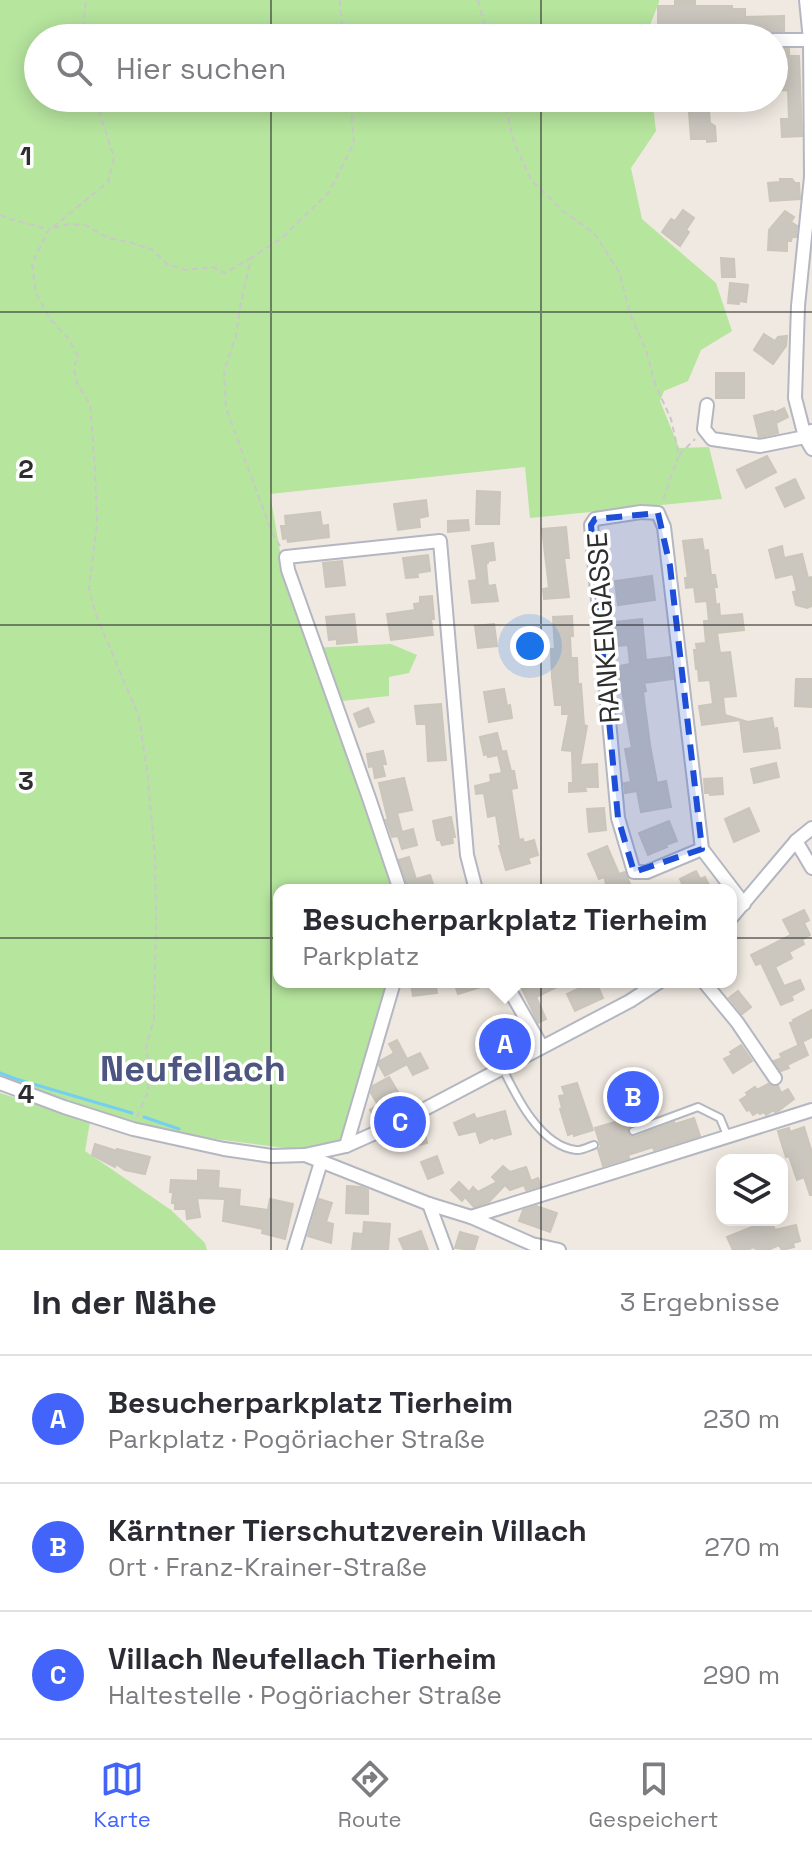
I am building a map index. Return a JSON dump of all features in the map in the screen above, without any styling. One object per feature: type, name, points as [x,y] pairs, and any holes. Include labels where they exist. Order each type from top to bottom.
[{"type":"street","points":[[707,405],[704,429],[712,439],[760,446],[810,439],[795,398],[798,306],[811,177],[810,40],[806,0]]},
{"type":"street","points":[[788,40],[810,40]]},
{"type":"street","name":"RANKENGASSE","points":[[658,513],[641,512],[595,519],[591,525],[618,818],[634,872],[647,872],[702,849]]},
{"type":"street","points":[[658,513],[664,527],[670,566],[702,849],[729,884]]},
{"type":"street","points":[[398,884],[286,557],[440,541],[467,855],[474,884]]},
{"type":"street","points":[[737,912],[796,841],[812,828]]},
{"type":"street","points":[[796,841],[812,868]]},
{"type":"street","points":[[737,895],[744,904]]},
{"type":"street","points":[[346,1146],[392,988]]},
{"type":"street","points":[[508,988],[542,1047]]},
{"type":"street","points":[[0,1083],[133,1129],[224,1149],[272,1156],[305,1155],[346,1146],[400,1122],[650,988]]},
{"type":"street","points":[[709,988],[737,1022],[775,1078]]},
{"type":"street","points":[[471,1217],[812,1110]]},
{"type":"street","points":[[305,1155],[429,1204],[471,1217],[532,1244],[559,1250]]},
{"type":"street","points":[[294,1250],[321,1162]]},
{"type":"street","points":[[429,1204],[446,1250]]},
{"type":"lane","points":[[519,1036],[499,1046],[532,1120],[556,1144],[578,1151],[594,1145]]},
{"type":"lane","points":[[633,1131],[698,1107],[720,1118],[727,1135]]},
{"type":"path","points":[[83,24],[86,0]]},
{"type":"path","points":[[340,0],[342,24]]},
{"type":"path","points":[[478,0],[484,24]]},
{"type":"path","points":[[99,112],[114,158],[108,182],[49,229],[32,264],[36,293],[50,319],[68,338],[78,356],[74,368],[76,381],[90,405],[97,523],[89,588],[96,615],[139,717],[147,770],[155,857],[154,1018],[146,1048],[148,1092],[133,1129]]},
{"type":"path","points":[[0,215],[49,229],[70,224],[85,225],[108,238],[153,250],[167,264],[185,270],[213,267],[225,273],[283,237],[329,192],[354,143],[351,112]]},
{"type":"path","points":[[506,112],[514,142],[531,180],[562,210],[595,234],[619,272],[655,384],[671,419],[679,455]]},
{"type":"path","points":[[251,258],[236,336],[224,371],[226,408],[272,533],[286,557]]},
{"type":"path","points":[[658,513],[679,455],[697,437],[706,434]]},
{"type":"highlighted area","points":[[658,513],[670,566],[702,849],[634,872],[618,818],[591,525],[595,519]]},
{"type":"green space","points":[[0,0],[659,0],[650,24],[24,24],[24,112],[654,112],[656,131],[631,168],[642,219],[716,283],[732,331],[701,350],[688,381],[664,391],[660,401],[679,448],[709,447],[722,499],[530,518],[525,467],[270,494],[284,574],[312,648],[391,644],[417,655],[409,673],[389,677],[389,696],[332,702],[395,884],[273,884],[273,988],[385,988],[341,1141],[315,1152],[169,1133],[129,1123],[0,1076]]},
{"type":"green space","points":[[0,1093],[90,1122],[85,1151],[171,1210],[205,1243],[207,1250],[0,1250]]},
{"type":"building","points":[[675,1],[695,1],[695,6],[732,6],[732,9],[745,9],[745,17],[784,16],[784,24],[658,24],[658,6],[675,6]]},
{"type":"building","points":[[788,49],[789,56],[799,56],[802,136],[782,137],[781,119],[789,119]]},
{"type":"building","points":[[689,112],[709,112],[710,123],[715,126],[716,141],[691,139]]},
{"type":"building","points":[[780,179],[792,179],[799,183],[800,199],[770,201],[768,183],[780,182]]},
{"type":"building","points":[[683,210],[694,218],[680,246],[662,232],[671,219],[675,221]]},
{"type":"building","points":[[785,211],[794,217],[791,222],[797,226],[796,237],[787,241],[787,251],[768,250],[769,230]]},
{"type":"building","points":[[721,258],[734,259],[735,277],[722,277]]},
{"type":"building","points":[[730,283],[748,285],[746,302],[728,303]]},
{"type":"building","points":[[764,334],[775,341],[778,337],[787,336],[786,346],[773,364],[754,350]]},
{"type":"building","points":[[716,373],[744,373],[744,398],[716,398]]},
{"type":"building","points":[[784,408],[788,417],[776,423],[778,433],[759,437],[754,416]]},
{"type":"building","points":[[767,456],[776,472],[746,488],[737,470]]},
{"type":"building","points":[[795,479],[804,498],[785,507],[776,488]]},
{"type":"building","points":[[477,491],[500,492],[499,524],[476,524]]},
{"type":"building","points":[[426,500],[428,516],[419,518],[420,527],[398,530],[394,504]]},
{"type":"building","points":[[320,512],[322,526],[328,525],[329,537],[288,542],[287,538],[283,539],[281,526],[286,526],[285,516]]},
{"type":"building","points":[[468,520],[469,530],[448,532],[448,521]]},
{"type":"building","points":[[566,527],[569,558],[564,558],[569,597],[544,599],[543,589],[549,588],[542,529]]},
{"type":"building","points":[[702,539],[704,551],[708,550],[711,575],[715,575],[716,605],[719,604],[720,616],[742,614],[744,630],[717,633],[720,653],[730,652],[736,696],[723,697],[725,715],[748,722],[772,718],[780,748],[744,752],[740,720],[702,725],[699,706],[713,704],[710,680],[699,681],[694,650],[697,650],[696,644],[706,643],[704,621],[709,621],[707,601],[696,602],[694,587],[686,588],[685,578],[688,578],[683,541]]},
{"type":"building","points":[[493,543],[495,560],[486,564],[488,586],[495,585],[498,601],[472,603],[469,581],[477,580],[472,546]]},
{"type":"building","points":[[782,546],[784,558],[802,554],[808,578],[812,577],[812,606],[796,605],[793,574],[776,578],[769,550]]},
{"type":"building","points":[[428,555],[430,571],[406,578],[403,558]]},
{"type":"building","points":[[342,561],[345,585],[326,587],[323,563]]},
{"type":"building","points":[[652,576],[655,600],[618,605],[615,581]]},
{"type":"building","points":[[432,596],[433,635],[391,640],[387,614],[415,610],[414,604],[420,603],[420,597]]},
{"type":"building","points":[[354,614],[357,642],[337,644],[337,639],[329,640],[326,617]]},
{"type":"building","points":[[572,616],[571,658],[577,658],[584,725],[587,726],[580,765],[597,764],[598,787],[569,792],[569,783],[573,783],[572,751],[562,750],[569,714],[562,714],[562,705],[555,705],[551,649],[555,649],[553,617]]},
{"type":"building","points":[[642,619],[646,660],[670,657],[673,679],[644,683],[646,691],[643,692],[657,783],[666,781],[671,807],[641,812],[637,791],[625,793],[624,783],[631,782],[625,749],[632,748],[618,679],[621,679],[619,666],[630,664],[628,645],[617,646],[615,622]]},
{"type":"building","points":[[494,624],[497,646],[478,648],[475,626]]},
{"type":"building","points":[[796,679],[812,679],[812,707],[795,706]]},
{"type":"building","points":[[504,689],[512,718],[489,722],[484,692]]},
{"type":"building","points":[[441,704],[446,760],[428,761],[426,724],[417,724],[415,706]]},
{"type":"building","points":[[368,708],[374,722],[359,727],[354,714]]},
{"type":"building","points":[[497,733],[502,752],[506,751],[511,771],[514,771],[517,788],[511,789],[519,840],[523,839],[524,843],[534,840],[538,855],[528,858],[530,863],[506,870],[499,846],[496,815],[488,817],[484,793],[476,794],[475,786],[491,782],[490,775],[502,773],[498,755],[484,755],[480,737]]},
{"type":"building","points":[[383,751],[385,776],[375,778],[367,754]]},
{"type":"building","points":[[776,763],[779,777],[754,783],[751,769]]},
{"type":"building","points":[[404,778],[412,810],[397,813],[402,832],[413,829],[417,845],[402,849],[398,836],[392,837],[386,820],[379,783]]},
{"type":"building","points":[[722,778],[723,794],[705,793],[704,779]]},
{"type":"building","points":[[604,808],[606,830],[589,832],[587,809]]},
{"type":"building","points":[[749,808],[759,831],[734,842],[725,819]]},
{"type":"building","points":[[451,817],[455,837],[452,837],[453,843],[442,845],[437,840],[433,821]]},
{"type":"building","points":[[669,821],[677,841],[648,855],[639,833]]},
{"type":"building","points":[[607,846],[619,874],[625,872],[630,884],[606,884],[604,877],[599,879],[588,854]]},
{"type":"building","points":[[409,857],[416,879],[430,875],[433,884],[407,884],[399,860]]},
{"type":"building","points":[[696,871],[700,879],[705,877],[708,884],[682,884],[680,879]]},
{"type":"building","points":[[804,910],[809,920],[804,923],[810,935],[802,940],[804,944],[789,952],[792,958],[775,967],[784,986],[800,980],[804,989],[791,996],[793,1000],[781,1005],[761,963],[756,965],[751,955],[791,935],[783,920]]},
{"type":"building","points":[[412,988],[436,988],[437,993],[413,996]]},
{"type":"building","points":[[456,988],[478,988],[458,994]]},
{"type":"building","points":[[522,988],[555,988],[536,997],[546,1019],[538,1023]]},
{"type":"building","points":[[580,988],[599,988],[603,998],[575,1011],[567,994]]},
{"type":"building","points":[[738,991],[751,1007],[742,1014],[729,998]]},
{"type":"building","points":[[812,1010],[812,1037],[798,1044],[790,1023]]},
{"type":"building","points":[[397,1040],[407,1059],[420,1053],[428,1068],[413,1075],[407,1064],[385,1076],[380,1061],[394,1053],[389,1044]]},
{"type":"building","points":[[803,1043],[808,1055],[781,1071],[774,1061],[782,1058],[780,1054]]},
{"type":"building","points":[[741,1045],[752,1061],[733,1073],[724,1059]]},
{"type":"building","points":[[632,1068],[648,1119],[629,1127],[629,1135],[635,1137],[694,1118],[700,1136],[654,1150],[653,1147],[603,1166],[595,1128],[632,1117],[618,1072]]},
{"type":"building","points":[[389,1077],[405,1104],[377,1121],[370,1110],[378,1105],[371,1093],[373,1086]]},
{"type":"building","points":[[577,1083],[593,1130],[574,1136],[574,1133],[568,1135],[559,1096],[565,1095],[562,1087]]},
{"type":"building","points":[[768,1084],[778,1086],[781,1093],[788,1089],[794,1099],[778,1111],[753,1115],[740,1100],[755,1087],[757,1090]]},
{"type":"building","points":[[505,1111],[511,1134],[480,1143],[476,1131],[459,1135],[454,1123],[474,1114],[476,1119]]},
{"type":"building","points":[[804,1127],[812,1153],[812,1195],[804,1177],[797,1180],[778,1131],[789,1128],[790,1132]]},
{"type":"building","points":[[425,1134],[427,1143],[401,1149],[399,1143]]},
{"type":"building","points":[[95,1144],[150,1157],[145,1174],[125,1170],[116,1164],[115,1167],[92,1155]]},
{"type":"building","points":[[437,1156],[443,1173],[428,1179],[421,1162]]},
{"type":"building","points":[[503,1166],[510,1172],[526,1167],[531,1181],[538,1178],[541,1186],[526,1190],[524,1185],[510,1190],[505,1185],[489,1202],[474,1207],[465,1197],[462,1201],[451,1190],[459,1182],[469,1192],[473,1187],[478,1192],[497,1182],[492,1177]]},
{"type":"building","points":[[198,1170],[219,1171],[218,1188],[240,1190],[239,1206],[268,1210],[270,1199],[293,1204],[285,1239],[262,1233],[263,1229],[223,1221],[225,1199],[197,1198],[200,1217],[187,1219],[186,1209],[175,1209],[175,1203],[172,1203],[171,1180],[198,1181]]},
{"type":"building","points":[[347,1186],[368,1190],[368,1214],[346,1213]]},
{"type":"building","points":[[319,1199],[332,1203],[326,1222],[333,1224],[331,1243],[308,1236]]},
{"type":"building","points":[[536,1206],[557,1213],[550,1232],[519,1221],[523,1210]]},
{"type":"building","points":[[364,1222],[390,1224],[388,1250],[352,1250],[354,1233],[363,1234]]},
{"type":"building","points":[[796,1225],[800,1241],[793,1243],[794,1247],[782,1250],[779,1245],[768,1250],[756,1250],[754,1247],[733,1250],[727,1237],[754,1226],[773,1226],[775,1230]]},
{"type":"building","points":[[421,1231],[428,1250],[404,1250],[399,1239]]},
{"type":"building","points":[[460,1232],[478,1237],[474,1250],[455,1248]]},
{"type":"waterway","points":[[0,1073],[132,1113]]},
{"type":"waterway","points":[[144,1117],[179,1129]]},
{"type":"place","name":"Besucherparkplatz Tierheim","points":[[505,1044]]},
{"type":"place","name":"Kärntner Tierschutzverein Villach","points":[[633,1097]]},
{"type":"place","name":"Villach Neufellach Tierheim","points":[[400,1122]]},
{"type":"district","name":"Neufellach","points":[[193,1068]]}]
